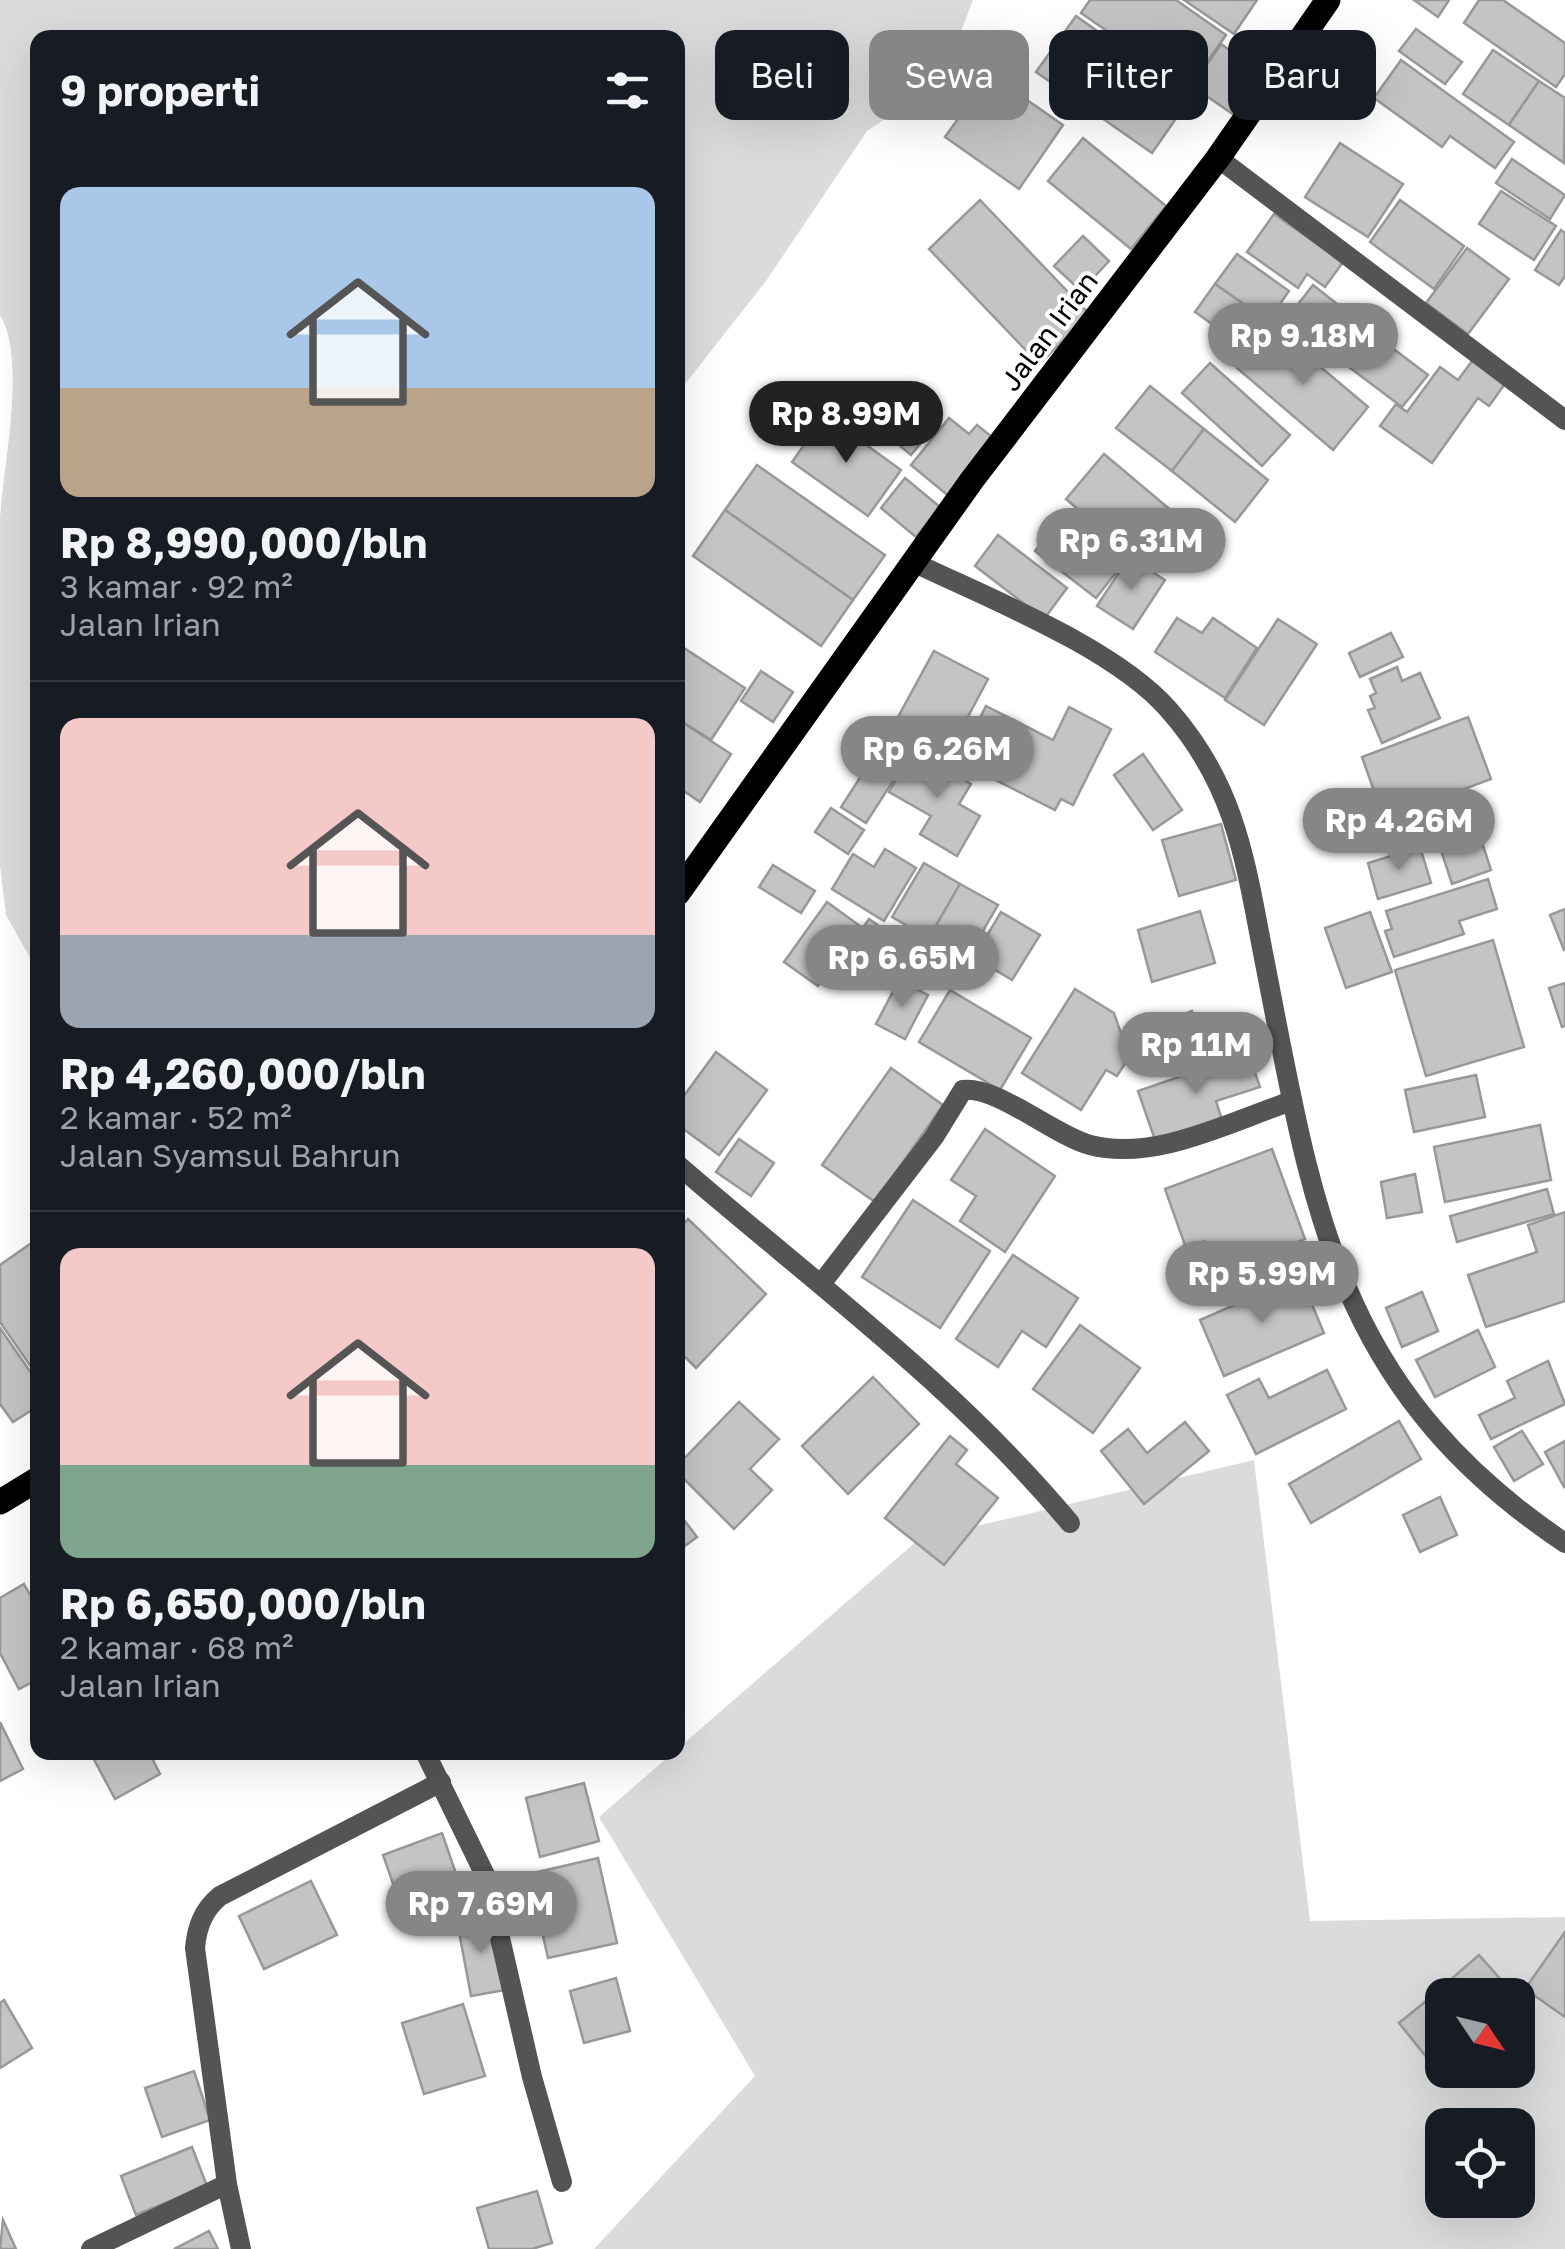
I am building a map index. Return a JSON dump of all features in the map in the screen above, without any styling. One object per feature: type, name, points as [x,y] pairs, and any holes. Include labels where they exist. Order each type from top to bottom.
[{"type":"main road","name":"Jalan Irian","points":[[685,883],[972,480],[1218,158],[1328,0]]},
{"type":"main road","points":[[0,1502],[30,1483]]},
{"type":"street","points":[[1218,158],[1565,420]]},
{"type":"street","points":[[915,563],[1048,628],[1112,665],[1166,706],[1202,752],[1231,808],[1242,846],[1312,1194],[1340,1277],[1388,1370],[1428,1427],[1482,1483],[1565,1543]]},
{"type":"street","points":[[821,1284],[934,1136],[963,1090],[984,1093],[1088,1144],[1133,1150],[1292,1102]]},
{"type":"street","points":[[685,1171],[821,1284],[1008,1450],[1070,1523]]},
{"type":"street","points":[[430,1760],[486,1877],[532,2076],[562,2182]]},
{"type":"street","points":[[241,2249],[226,2184],[195,1948],[204,1914],[220,1896],[441,1782]]},
{"type":"street","points":[[91,2249],[226,2184]]},
{"type":"shaded area","points":[[0,0],[973,0],[962,30],[869,30],[869,120],[884,120],[867,131],[766,281],[685,384],[685,30],[30,30],[30,958],[6,915],[0,865],[0,519],[13,385],[8,334],[0,315]]},
{"type":"shaded area","points":[[1254,1460],[1310,1921],[1565,1917],[1565,2249],[594,2249],[755,2076],[599,1817],[665,1760],[685,1760],[685,1742],[918,1540]]},
{"type":"building","points":[[1090,0],[1176,0],[1226,35],[1208,61],[1208,30],[1105,30],[1081,13]]},
{"type":"building","points":[[1184,0],[1257,0],[1237,30],[1228,30]]},
{"type":"building","points":[[1414,0],[1449,0],[1438,17]]},
{"type":"building","points":[[1479,0],[1503,0],[1565,43],[1565,74],[1556,87],[1464,23]]},
{"type":"building","points":[[1076,16],[1096,30],[1066,30]]},
{"type":"building","points":[[1416,29],[1462,62],[1445,84],[1399,51]]},
{"type":"building","points":[[1221,44],[1228,49],[1228,111],[1208,97],[1208,63]]},
{"type":"building","points":[[1493,50],[1539,81],[1509,125],[1463,94]]},
{"type":"building","points":[[1049,54],[1049,81],[1036,72]]},
{"type":"building","points":[[1401,60],[1514,142],[1495,168],[1450,136],[1442,147],[1376,99]]},
{"type":"building","points":[[1539,81],[1565,98],[1564,163],[1509,125]]},
{"type":"building","points":[[1029,101],[1049,115],[1049,120],[1063,125],[1019,189],[945,137],[957,120],[1029,120]]},
{"type":"building","points":[[1105,120],[1175,120],[1152,153]]},
{"type":"building","points":[[1083,138],[1166,206],[1131,249],[1048,181]]},
{"type":"building","points":[[1340,143],[1403,184],[1368,237],[1305,197]]},
{"type":"building","points":[[1512,159],[1565,195],[1550,219],[1496,183]]},
{"type":"building","points":[[1501,191],[1556,226],[1534,260],[1479,224]]},
{"type":"building","points":[[980,200],[1090,315],[1039,364],[929,249]]},
{"type":"building","points":[[1400,200],[1464,246],[1434,289],[1370,242]]},
{"type":"building","points":[[1274,214],[1343,262],[1325,287],[1307,274],[1298,288],[1247,252]]},
{"type":"building","points":[[1561,230],[1565,233],[1565,276],[1559,285],[1535,270]]},
{"type":"building","points":[[1083,236],[1109,261],[1081,291],[1054,266]]},
{"type":"building","points":[[1467,248],[1509,279],[1468,334],[1426,303]]},
{"type":"building","points":[[1237,254],[1289,291],[1268,321],[1215,284]]},
{"type":"building","points":[[1215,284],[1268,321],[1247,349],[1195,312]]},
{"type":"building","points":[[1313,285],[1351,315],[1318,357],[1280,327]]},
{"type":"building","points":[[1354,319],[1428,375],[1402,407],[1329,352]]},
{"type":"building","points":[[1272,326],[1368,407],[1333,450],[1237,368]]},
{"type":"building","points":[[1475,357],[1507,381],[1489,406],[1478,398],[1432,463],[1380,426],[1396,404],[1407,412],[1440,367],[1458,380]]},
{"type":"building","points":[[1210,363],[1290,435],[1262,466],[1182,393]]},
{"type":"building","points":[[889,383],[921,409],[913,417],[930,432],[911,455],[863,415]]},
{"type":"building","points":[[1150,386],[1204,429],[1172,471],[1116,428]]},
{"type":"building","points":[[825,415],[901,470],[868,516],[792,462]]},
{"type":"building","points":[[949,418],[969,434],[977,425],[997,441],[951,498],[911,465]]},
{"type":"building","points":[[1204,429],[1268,480],[1235,522],[1172,471]]},
{"type":"building","points":[[1104,454],[1179,517],[1140,563],[1066,499]]},
{"type":"building","points":[[757,465],[885,555],[853,600],[725,510]]},
{"type":"building","points":[[905,478],[940,507],[916,537],[881,508]]},
{"type":"building","points":[[725,510],[853,600],[821,646],[693,556]]},
{"type":"building","points":[[1064,514],[1125,561],[1096,598],[1035,551]]},
{"type":"building","points":[[998,535],[1067,588],[1044,619],[975,566]]},
{"type":"building","points":[[1129,557],[1165,580],[1133,629],[1097,606]]},
{"type":"building","points":[[1177,618],[1202,633],[1213,618],[1257,648],[1225,698],[1155,652]]},
{"type":"building","points":[[1278,619],[1317,644],[1264,725],[1225,700]]},
{"type":"building","points":[[1391,633],[1403,657],[1360,677],[1349,653]]},
{"type":"building","points":[[685,649],[745,688],[711,740],[685,723]]},
{"type":"building","points":[[934,651],[988,679],[946,758],[892,728]]},
{"type":"building","points":[[1397,667],[1402,681],[1420,673],[1440,718],[1382,743],[1368,710],[1375,708],[1370,696],[1376,693],[1370,679]]},
{"type":"building","points":[[761,671],[793,692],[773,722],[741,701]]},
{"type":"building","points":[[986,706],[1053,740],[1069,707],[1111,729],[1073,805],[1061,799],[1055,810],[958,761]]},
{"type":"building","points":[[1468,717],[1491,779],[1384,819],[1362,757]]},
{"type":"building","points":[[685,724],[731,754],[700,802],[685,792]]},
{"type":"building","points":[[913,750],[971,784],[959,804],[980,816],[957,856],[920,834],[931,816],[889,792]]},
{"type":"building","points":[[1143,754],[1182,810],[1153,830],[1114,775]]},
{"type":"building","points":[[868,765],[893,781],[866,823],[841,807]]},
{"type":"building","points":[[831,808],[864,830],[848,854],[815,832]]},
{"type":"building","points":[[1221,824],[1236,880],[1179,896],[1162,840]]},
{"type":"building","points":[[1477,827],[1491,870],[1452,884],[1438,841]]},
{"type":"building","points":[[1420,847],[1431,883],[1378,899],[1368,863]]},
{"type":"building","points":[[885,849],[916,868],[884,921],[832,889],[853,854],[874,867]]},
{"type":"building","points":[[924,863],[960,884],[929,938],[892,917]]},
{"type":"building","points":[[773,865],[815,891],[801,913],[759,887]]},
{"type":"building","points":[[1488,879],[1497,909],[1459,921],[1464,934],[1394,957],[1385,931],[1392,929],[1386,911]]},
{"type":"building","points":[[960,884],[998,905],[966,960],[929,938]]},
{"type":"building","points":[[827,902],[860,926],[818,986],[784,962]]},
{"type":"building","points":[[1565,909],[1565,950],[1564,950],[1550,915]]},
{"type":"building","points":[[1200,911],[1215,963],[1152,982],[1138,930]]},
{"type":"building","points":[[1001,912],[1040,935],[1012,980],[974,957]]},
{"type":"building","points":[[1370,912],[1392,972],[1346,988],[1325,928]]},
{"type":"building","points":[[869,919],[912,949],[885,988],[842,958]]},
{"type":"building","points":[[1493,940],[1524,1047],[1426,1076],[1395,970]]},
{"type":"building","points":[[899,980],[928,995],[905,1039],[876,1024]]},
{"type":"building","points":[[1565,983],[1565,1026],[1562,1027],[1549,988]]},
{"type":"building","points":[[1075,989],[1114,1013],[1129,1057],[1117,1076],[1106,1070],[1081,1110],[1022,1073]]},
{"type":"building","points":[[950,990],[1031,1038],[1000,1090],[919,1042]]},
{"type":"building","points":[[1192,1011],[1208,1054],[1157,1074],[1141,1031]]},
{"type":"building","points":[[716,1052],[767,1090],[719,1155],[685,1130],[685,1094]]},
{"type":"building","points":[[1248,1053],[1260,1087],[1216,1101],[1222,1120],[1156,1143],[1138,1091]]},
{"type":"building","points":[[891,1068],[943,1105],[875,1202],[822,1165]]},
{"type":"building","points":[[1476,1075],[1485,1117],[1414,1132],[1405,1090]]},
{"type":"building","points":[[1540,1125],[1551,1180],[1445,1202],[1434,1147]]},
{"type":"building","points":[[985,1129],[1055,1176],[1005,1252],[960,1221],[976,1196],[951,1180]]},
{"type":"building","points":[[739,1139],[774,1163],[751,1196],[716,1172]]},
{"type":"building","points":[[1272,1149],[1305,1239],[1216,1272],[1205,1241],[1186,1248],[1165,1189]]},
{"type":"building","points":[[1415,1174],[1422,1212],[1387,1218],[1381,1182]]},
{"type":"building","points":[[1547,1189],[1554,1214],[1457,1242],[1450,1216]]},
{"type":"building","points":[[913,1200],[990,1251],[940,1328],[862,1277]]},
{"type":"building","points":[[1565,1212],[1565,1301],[1486,1327],[1468,1275],[1537,1252],[1528,1225]]},
{"type":"building","points":[[688,1219],[766,1294],[696,1368],[685,1357]]},
{"type":"building","points":[[30,1244],[30,1365],[0,1322],[0,1265]]},
{"type":"building","points":[[1013,1255],[1078,1298],[1046,1347],[1022,1331],[998,1367],[956,1339]]},
{"type":"building","points":[[1300,1276],[1324,1333],[1224,1376],[1200,1320]]},
{"type":"building","points":[[1422,1292],[1438,1331],[1402,1347],[1386,1308]]},
{"type":"building","points":[[1080,1325],[1140,1368],[1093,1433],[1033,1389]]},
{"type":"building","points":[[0,1328],[30,1371],[30,1411],[13,1422],[0,1404]]},
{"type":"building","points":[[1478,1330],[1495,1367],[1435,1397],[1416,1360]]},
{"type":"building","points":[[1548,1361],[1565,1404],[1491,1439],[1479,1415],[1515,1398],[1507,1381]]},
{"type":"building","points":[[1327,1370],[1346,1409],[1256,1454],[1227,1395],[1259,1379],[1269,1398]]},
{"type":"building","points":[[873,1377],[919,1424],[848,1494],[802,1446]]},
{"type":"building","points":[[739,1402],[779,1439],[750,1469],[772,1490],[734,1529],[685,1480],[685,1458]]},
{"type":"building","points":[[1399,1421],[1421,1459],[1311,1523],[1289,1484]]},
{"type":"building","points":[[1185,1422],[1209,1451],[1144,1504],[1101,1451],[1128,1429],[1147,1453]]},
{"type":"building","points":[[1522,1431],[1543,1464],[1514,1481],[1494,1447]]},
{"type":"building","points":[[950,1436],[967,1450],[956,1464],[998,1498],[944,1565],[885,1518]]},
{"type":"building","points":[[1565,1441],[1565,1486],[1564,1487],[1545,1452]]},
{"type":"building","points":[[1440,1497],[1457,1535],[1420,1552],[1403,1515]]},
{"type":"building","points":[[685,1521],[697,1537],[685,1546]]},
{"type":"building","points":[[24,1584],[30,1595],[30,1683],[19,1689],[0,1653],[0,1598]]},
{"type":"building","points":[[0,1722],[23,1769],[0,1781]]},
{"type":"building","points":[[94,1760],[153,1760],[160,1774],[115,1799]]},
{"type":"building","points":[[584,1783],[599,1841],[540,1857],[526,1798]]},
{"type":"building","points":[[442,1833],[463,1894],[404,1915],[383,1855]]},
{"type":"building","points":[[598,1858],[617,1943],[548,1958],[529,1874]]},
{"type":"building","points":[[311,1881],[337,1935],[264,1969],[239,1916]]},
{"type":"building","points":[[491,1915],[505,1990],[471,1996],[457,1921]]},
{"type":"building","points":[[1565,1932],[1565,2017],[1535,1996],[1533,1978]]},
{"type":"building","points":[[1479,1955],[1499,1978],[1452,1978]]},
{"type":"building","points":[[616,1978],[630,2031],[584,2043],[570,1991]]},
{"type":"building","points":[[4,2000],[32,2048],[0,2068],[0,2003]]},
{"type":"building","points":[[1425,2002],[1425,2055],[1399,2023]]},
{"type":"building","points":[[463,2004],[485,2076],[424,2094],[402,2023]]},
{"type":"building","points":[[194,2071],[210,2120],[162,2137],[145,2088]]},
{"type":"building","points":[[192,2147],[207,2186],[136,2215],[121,2176]]},
{"type":"building","points":[[537,2191],[552,2243],[532,2249],[489,2249],[477,2208]]},
{"type":"building","points":[[3,2220],[16,2249],[0,2249]]},
{"type":"building","points":[[209,2231],[218,2249],[174,2249]]}]
